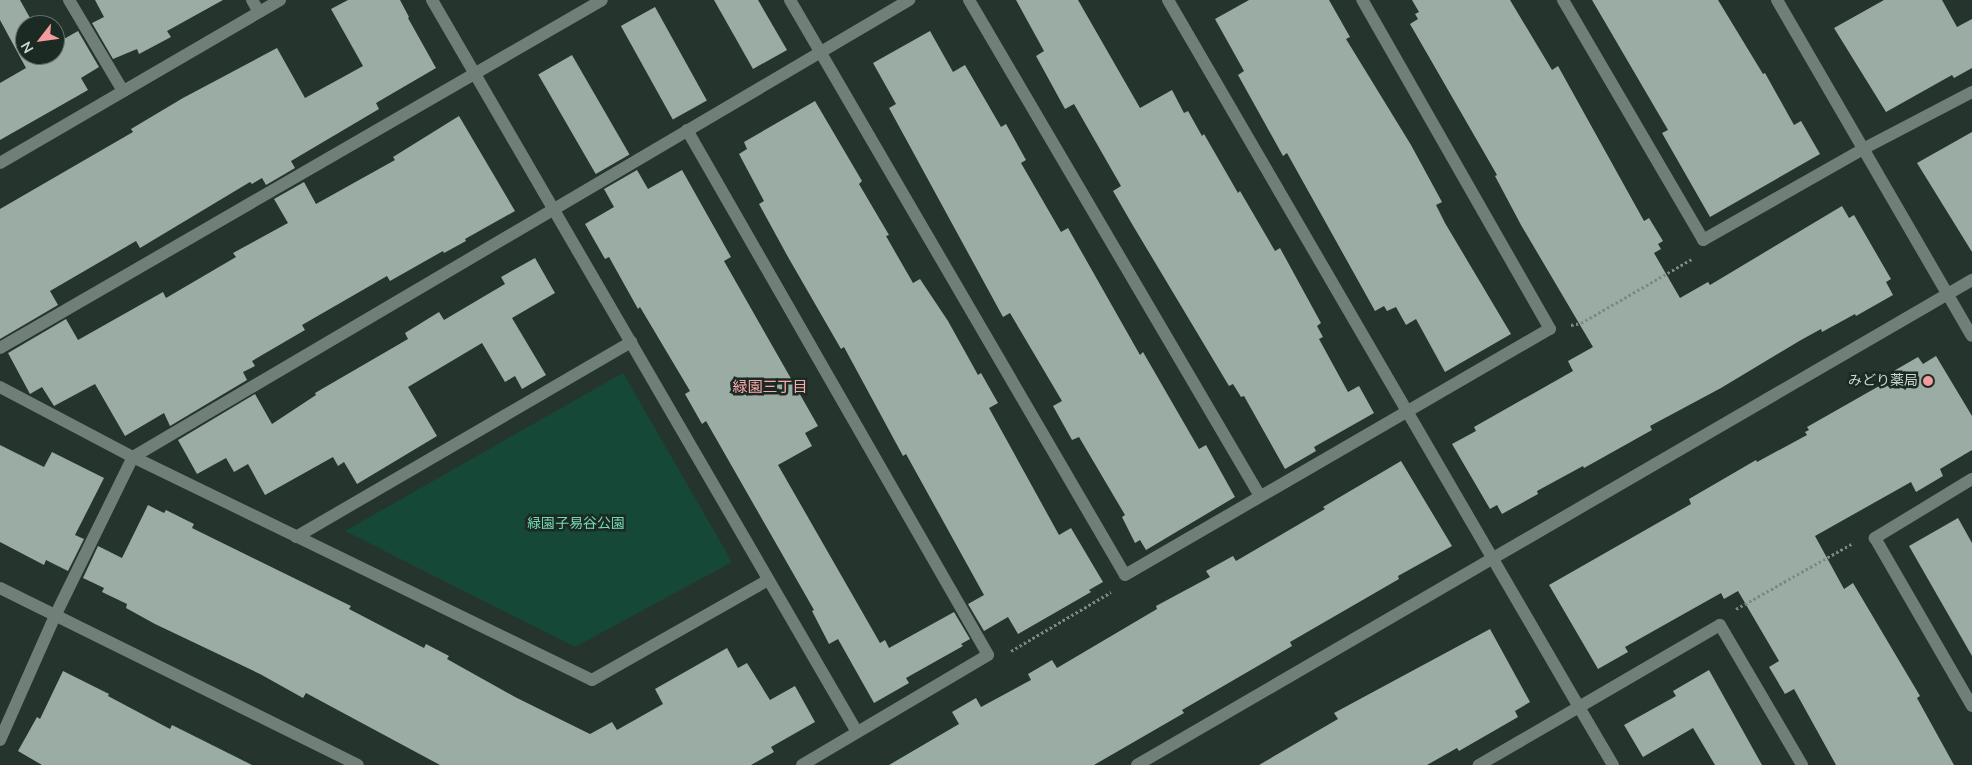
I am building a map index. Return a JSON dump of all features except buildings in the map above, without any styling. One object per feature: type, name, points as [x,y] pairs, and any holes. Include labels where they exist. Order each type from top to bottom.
[{"type":"street","points":[[69,0],[123,91]]},
{"type":"street","points":[[252,0],[259,12]]},
{"type":"street","points":[[0,163],[280,0]]},
{"type":"street","points":[[432,0],[857,732]]},
{"type":"street","points":[[0,348],[602,0]]},
{"type":"street","points":[[790,0],[1125,574],[1550,329],[1362,0]]},
{"type":"street","points":[[0,740],[55,616],[133,457],[909,0]]},
{"type":"street","points":[[969,0],[1260,496]]},
{"type":"street","points":[[1168,0],[1613,765]]},
{"type":"street","points":[[1563,0],[1703,240],[1863,149],[1972,92]]},
{"type":"street","points":[[1777,0],[1972,336]]},
{"type":"street","points":[[688,130],[988,655],[802,765]]},
{"type":"street","points":[[1137,765],[1972,280]]},
{"type":"street","points":[[296,537],[631,342]]},
{"type":"street","points":[[0,387],[133,457],[592,680],[768,580]]},
{"type":"street","points":[[1972,478],[1875,538],[1972,706]]},
{"type":"street","points":[[0,588],[358,765]]},
{"type":"street","points":[[1479,765],[1720,625],[1802,765]]},
{"type":"path","points":[[1550,329],[1581,323],[1694,258],[1703,240]]},
{"type":"path","points":[[1720,625],[1727,614],[1856,542],[1875,538]]},
{"type":"path","points":[[988,655],[1011,651],[1114,590],[1125,574]]},
{"type":"green space","name":"緑園子易谷公園","points":[[623,373],[732,562],[575,647],[345,531]]},
{"type":"place","name":"みどり薬局","points":[[1928,381]]},
{"type":"district","name":"緑園三丁目","points":[[770,388]]}]
